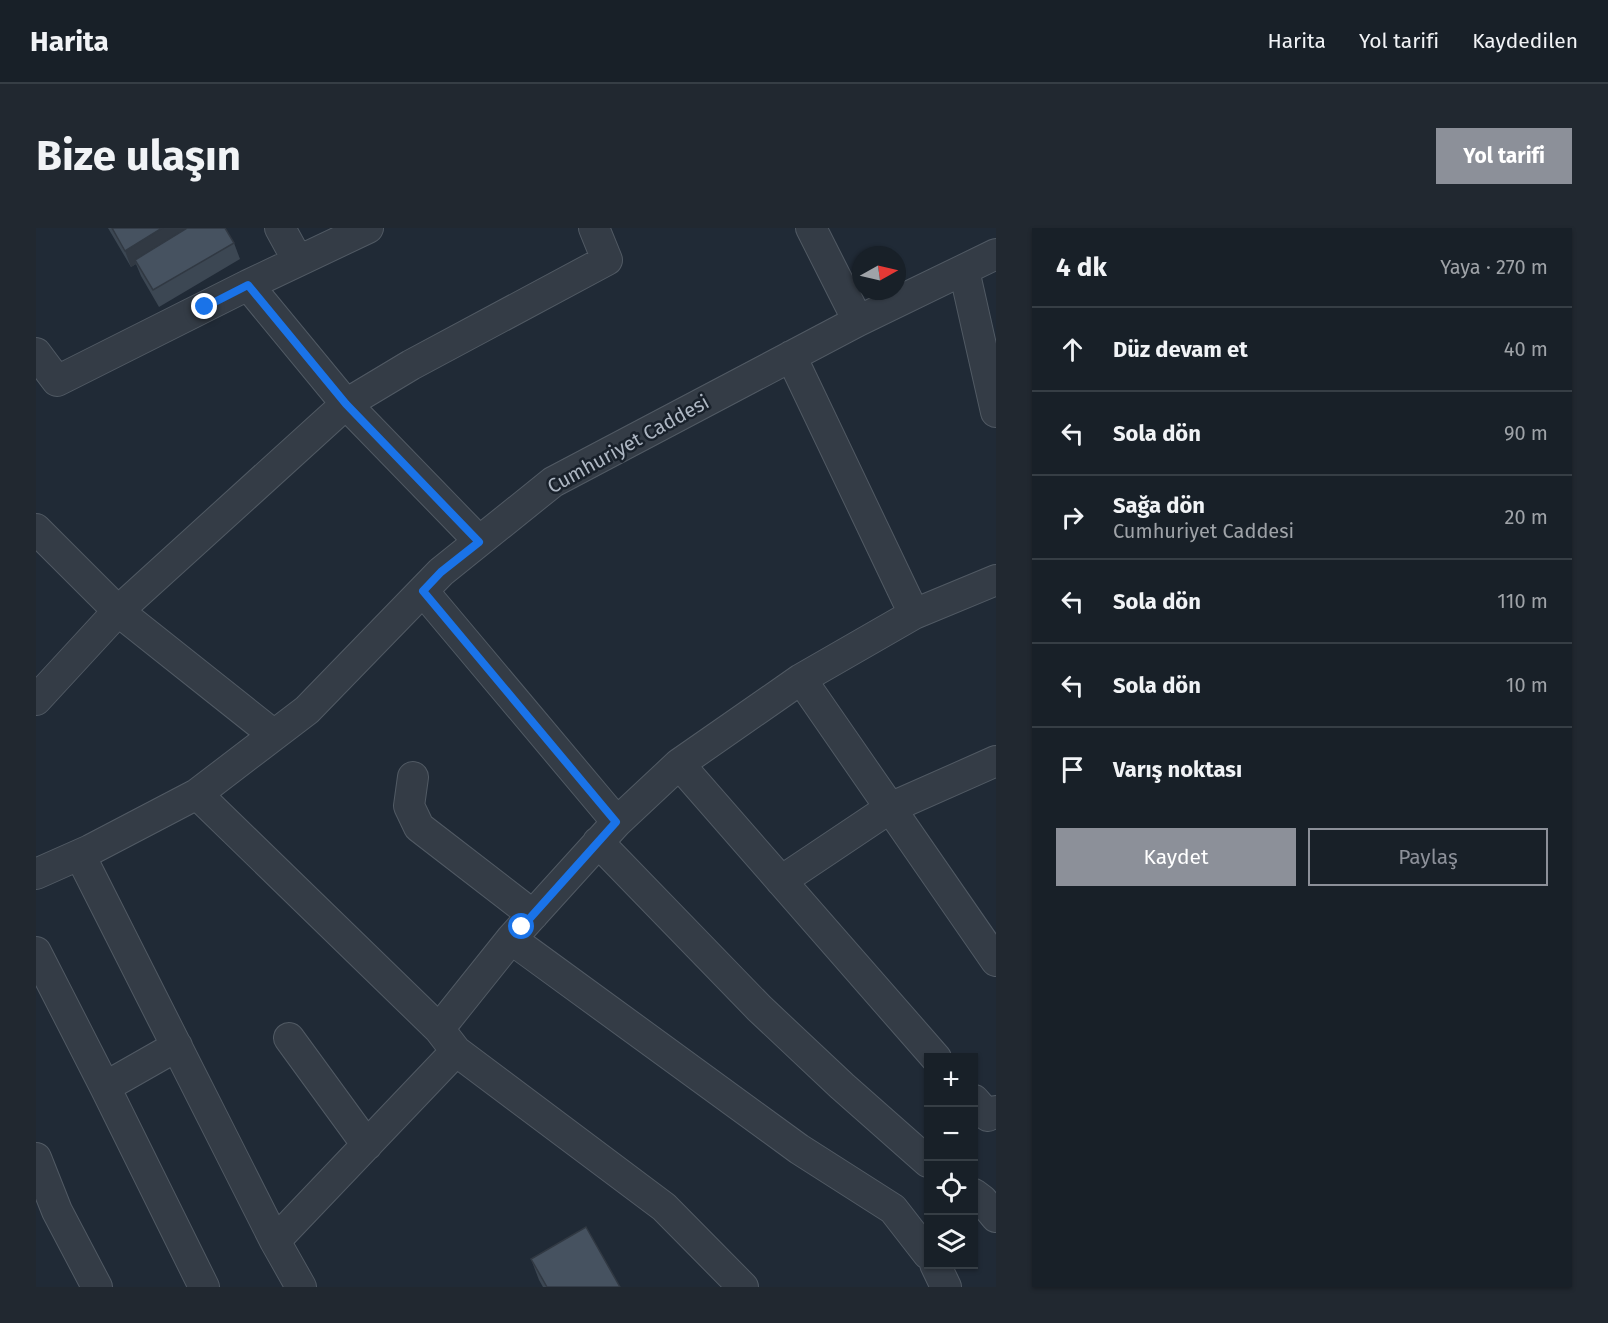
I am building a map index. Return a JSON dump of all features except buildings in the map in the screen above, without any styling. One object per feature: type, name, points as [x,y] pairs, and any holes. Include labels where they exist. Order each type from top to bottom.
[{"type":"street","points":[[280,228],[298,261]]},
{"type":"street","points":[[36,353],[57,381],[248,285],[368,228]]},
{"type":"street","points":[[36,700],[118,611],[346,404],[411,365],[608,260],[594,228]]},
{"type":"street","points":[[811,228],[858,321]]},
{"type":"street","name":"Cumhuriyet Caddesi","points":[[36,874],[80,855],[197,794],[306,710],[441,572],[553,483],[858,321],[996,254]]},
{"type":"street","points":[[964,270],[996,412]]},
{"type":"street","points":[[248,285],[346,404],[479,542]]},
{"type":"street","points":[[791,356],[914,614]]},
{"type":"street","points":[[36,530],[118,611],[274,735]]},
{"type":"street","points":[[275,1241],[367,1145],[447,1040],[511,939],[607,832],[680,764],[801,679],[914,614],[996,580]]},
{"type":"street","points":[[423,591],[607,832],[759,1008],[927,1161]]},
{"type":"street","points":[[801,679],[996,961]]},
{"type":"street","points":[[781,880],[890,808],[996,761]]},
{"type":"street","points":[[680,764],[932,1053]]},
{"type":"street","points":[[413,777],[410,806],[419,827],[532,915]]},
{"type":"street","points":[[197,794],[447,1040],[664,1206],[743,1287]]},
{"type":"street","points":[[80,855],[275,1241],[301,1287]]},
{"type":"street","points":[[511,939],[799,1149],[892,1209],[924,1249]]},
{"type":"street","points":[[36,952],[204,1287]]},
{"type":"street","points":[[289,1038],[367,1145]]},
{"type":"street","points":[[105,1086],[177,1046]]},
{"type":"street","points":[[978,1105],[988,1116],[996,1111]]},
{"type":"street","points":[[36,1158],[57,1211],[97,1287]]},
{"type":"street","points":[[978,1197],[996,1217]]},
{"type":"street","points":[[937,1269],[946,1287]]},
{"type":"route","points":[[205,307],[248,285],[346,404],[479,542],[441,572],[423,591],[616,822],[522,927]]}]
